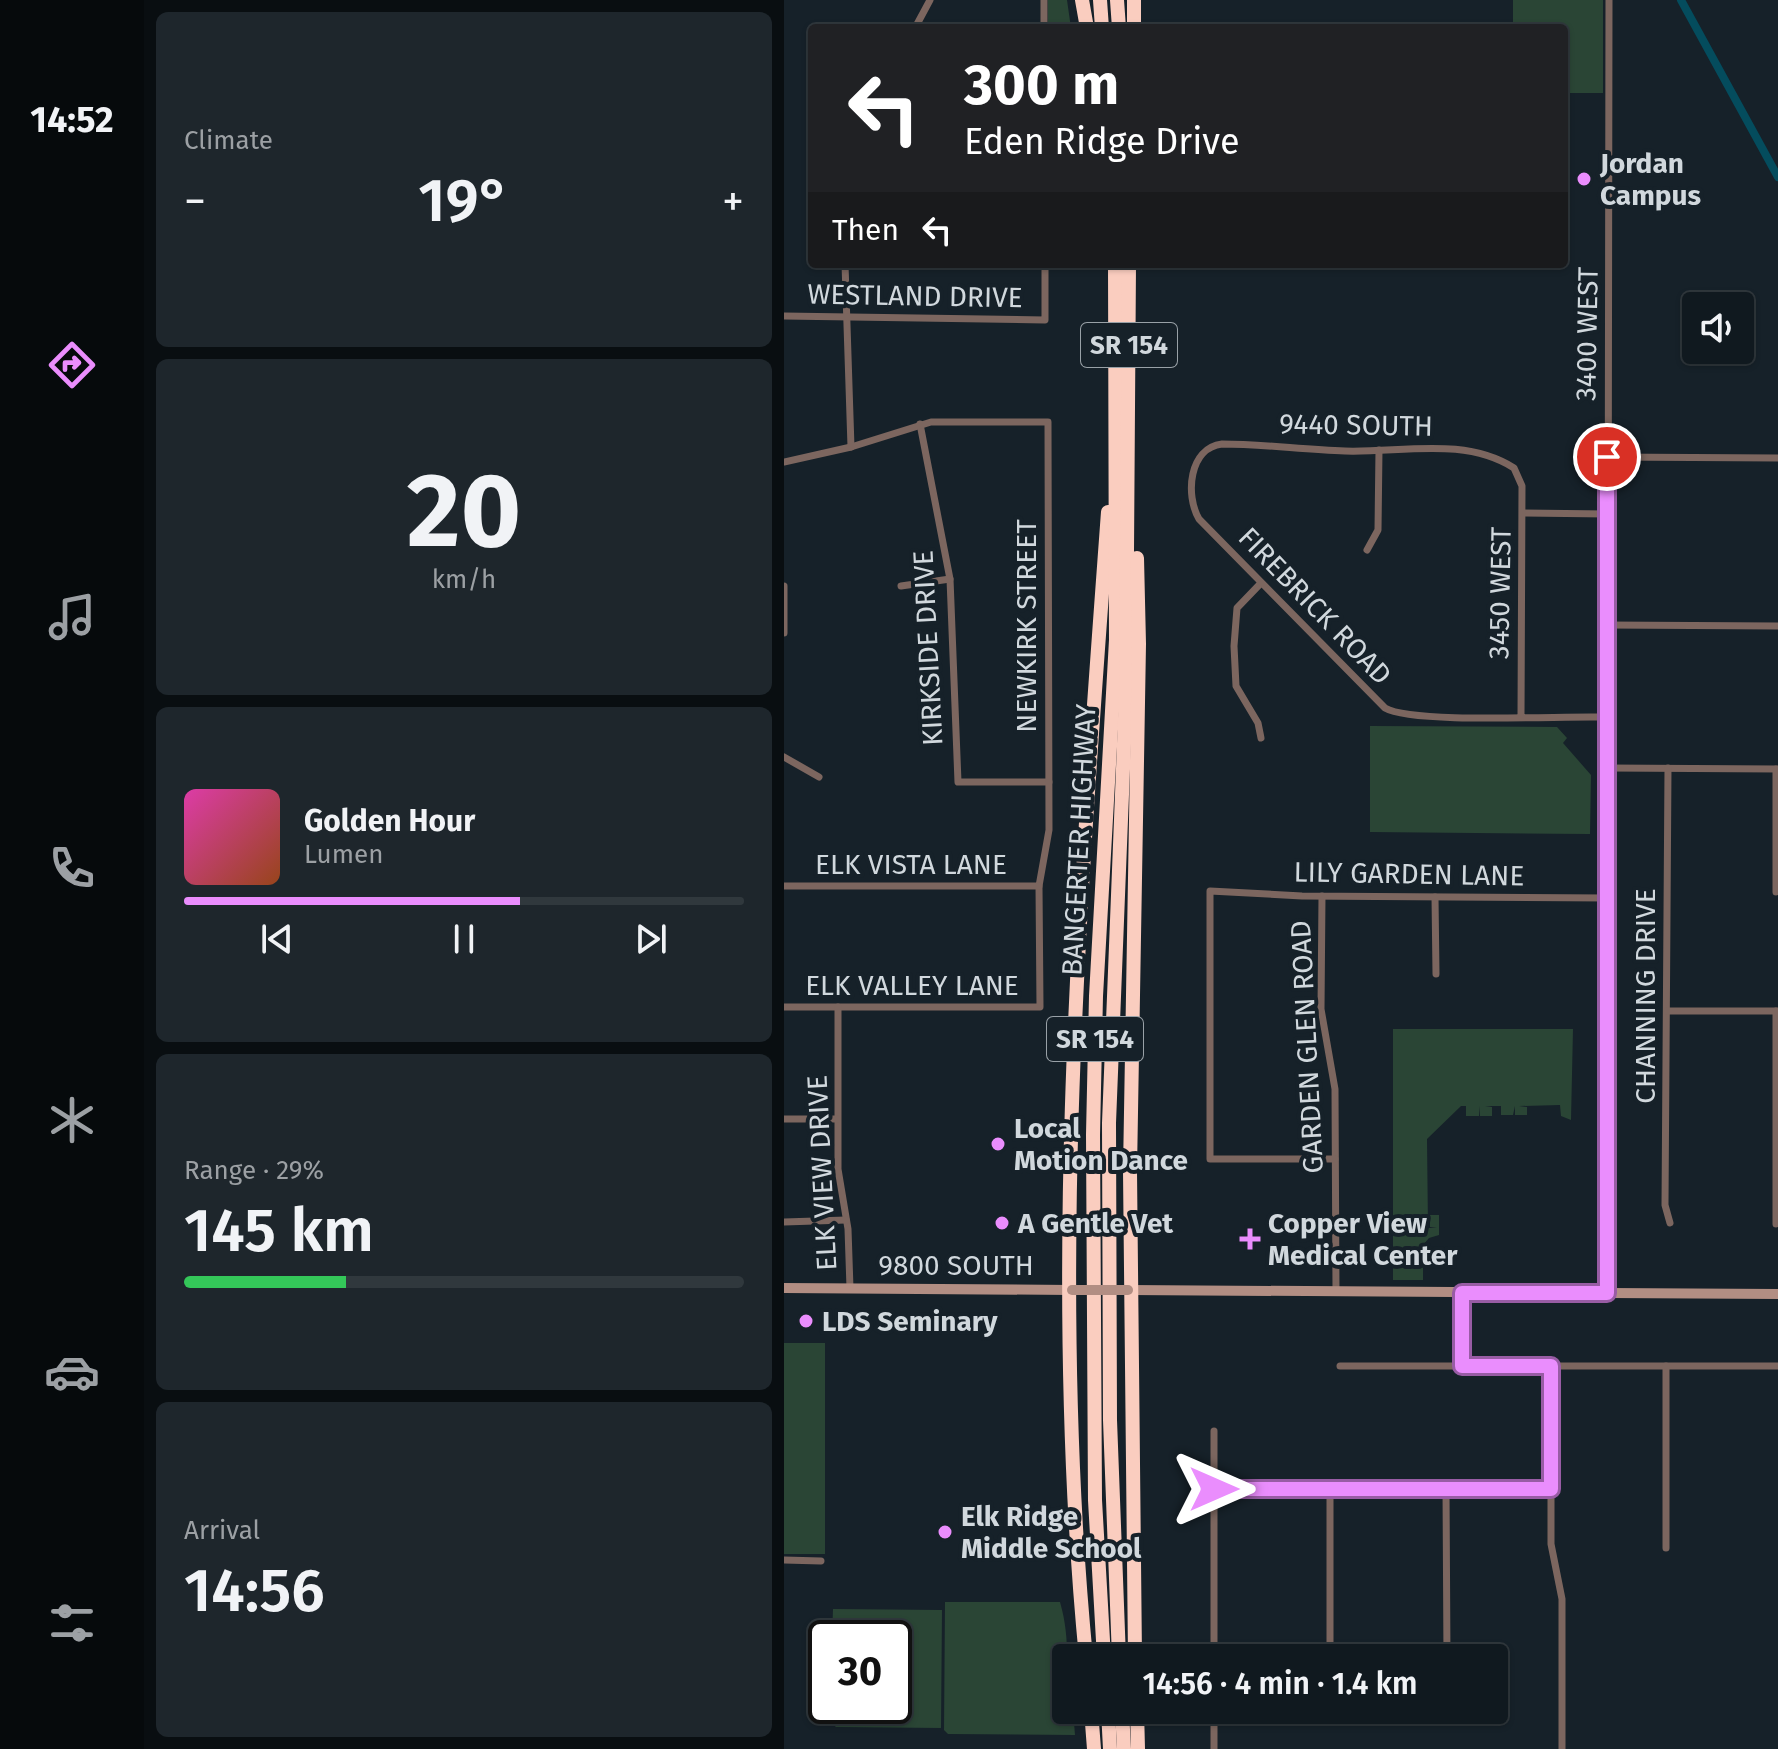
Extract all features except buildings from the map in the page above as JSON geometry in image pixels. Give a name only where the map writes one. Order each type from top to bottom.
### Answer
[{"type":"highway","points":[[1082,0],[1086,24]]},
{"type":"highway","points":[[1100,0],[1102,24]]},
{"type":"highway","points":[[1117,0],[1119,24]]},
{"type":"highway","points":[[1134,0],[1134,24]]},
{"type":"highway","name":"BANGERTER HIGHWAY","points":[[1115,268],[1123,423],[1126,693],[1109,1082],[1110,1420],[1118,1644]]},
{"type":"highway","name":"BANGERTER HIGHWAY","points":[[1103,1644],[1095,1500],[1093,1135],[1096,996],[1116,655],[1129,268]]},
{"type":"highway","points":[[1085,1644],[1072,1512],[1074,997],[1123,423]]},
{"type":"highway","points":[[1123,423],[1139,644],[1132,884],[1130,1290],[1135,1644]]},
{"type":"highway","points":[[1092,1724],[1094,1749]]},
{"type":"highway","points":[[1109,1724],[1110,1749]]},
{"type":"highway","points":[[1123,1724],[1124,1749]]},
{"type":"highway","points":[[1137,1724],[1138,1749]]},
{"type":"main road","name":"9800 SOUTH","points":[[784,1288],[1778,1294]]},
{"type":"street","points":[[917,24],[930,0]]},
{"type":"street","points":[[1044,0],[1044,24]]},
{"type":"street","name":"3400 WEST","points":[[1607,1293],[1609,0]]},
{"type":"street","points":[[845,268],[851,447]]},
{"type":"street","name":"WESTLAND DRIVE","points":[[784,316],[1045,320],[1045,268]]},
{"type":"street","name":"NEWKIRK STREET","points":[[920,424],[1048,422],[1049,830],[1039,886],[1040,1007]]},
{"type":"street","points":[[784,462],[851,447],[920,424]]},
{"type":"street","name":"KIRKSIDE DRIVE","points":[[920,424],[950,579],[958,782],[1049,782]]},
{"type":"street","name":"9440 SOUTH","points":[[1197,460],[1207,449],[1222,444],[1341,451],[1418,447],[1459,451],[1506,463],[1517,471]]},
{"type":"street","points":[[1367,550],[1378,530],[1379,450]]},
{"type":"street","points":[[1607,457],[1778,458]]},
{"type":"street","name":"FIREBRICK ROAD","points":[[1197,460],[1194,504],[1197,516],[1390,711],[1411,716],[1608,717]]},
{"type":"street","name":"3450 WEST","points":[[1517,471],[1522,486],[1523,513],[1521,716]]},
{"type":"street","points":[[1523,513],[1607,514]]},
{"type":"street","points":[[901,586],[950,579]]},
{"type":"street","points":[[1261,583],[1236,612],[1234,665],[1239,693],[1258,723],[1261,738]]},
{"type":"street","points":[[784,586],[784,633]]},
{"type":"street","points":[[1607,625],[1778,626]]},
{"type":"street","points":[[784,757],[819,777]]},
{"type":"street","points":[[1608,768],[1777,769],[1776,892]]},
{"type":"street","name":"CHANNING DRIVE","points":[[1668,768],[1665,1205],[1670,1223]]},
{"type":"street","name":"ELK VISTA LANE","points":[[784,886],[1039,886]]},
{"type":"street","name":"LILY GARDEN LANE","points":[[1335,1159],[1210,1159],[1210,891],[1322,896],[1607,898]]},
{"type":"street","name":"GARDEN GLEN ROAD","points":[[1322,896],[1321,1009],[1334,1078],[1336,1292]]},
{"type":"street","points":[[1435,897],[1436,974]]},
{"type":"street","name":"ELK VALLEY LANE","points":[[784,1007],[1040,1007]]},
{"type":"street","name":"ELK VIEW DRIVE","points":[[838,1007],[839,1182],[846,1220],[850,1288]]},
{"type":"street","points":[[1667,1011],[1777,1011],[1776,1224]]},
{"type":"street","points":[[784,1119],[837,1119]]},
{"type":"street","points":[[784,1222],[846,1220]]},
{"type":"street","points":[[1462,1293],[1462,1366]]},
{"type":"street","points":[[1340,1366],[1778,1366]]},
{"type":"street","points":[[1551,1366],[1552,1554],[1562,1599],[1562,1749]]},
{"type":"street","points":[[1666,1366],[1666,1548]]},
{"type":"street","points":[[1214,1431],[1214,1644]]},
{"type":"street","points":[[1214,1489],[1551,1489]]},
{"type":"street","points":[[1330,1489],[1330,1644]]},
{"type":"street","points":[[1446,1489],[1447,1644]]},
{"type":"street","points":[[784,1560],[821,1561]]},
{"type":"street","points":[[1214,1724],[1214,1749]]},
{"type":"green space","points":[[1048,0],[1067,0],[1070,24],[1048,24]]},
{"type":"green space","points":[[1513,0],[1603,0],[1603,93],[1568,93],[1568,24],[1513,22]]},
{"type":"green space","points":[[1370,726],[1557,727],[1567,738],[1563,743],[1591,775],[1590,834],[1370,832]]},
{"type":"green space","points":[[1393,1029],[1573,1029],[1571,1120],[1561,1116],[1560,1105],[1519,1106],[1527,1107],[1527,1115],[1515,1115],[1515,1106],[1513,1115],[1501,1115],[1501,1106],[1485,1106],[1492,1107],[1492,1116],[1480,1116],[1480,1106],[1479,1116],[1466,1116],[1466,1106],[1461,1106],[1427,1139],[1428,1228],[1437,1228],[1430,1227],[1430,1215],[1439,1215],[1439,1235],[1429,1238],[1423,1245],[1423,1280],[1393,1280]]},
{"type":"green space","points":[[784,1343],[825,1343],[825,1554],[784,1554]]},
{"type":"green space","points":[[945,1602],[1060,1602],[1067,1644],[1052,1644],[1052,1724],[1074,1724],[1075,1735],[948,1734],[944,1730]]},
{"type":"green space","points":[[833,1609],[942,1610],[941,1728],[836,1727],[832,1724],[912,1724],[912,1620],[833,1620]]},
{"type":"waterway","points":[[1681,0],[1778,177]]},
{"type":"place","name":"Jordan Campus","points":[[1584,179]]},
{"type":"place","name":"Local Motion Dance","points":[[998,1144]]},
{"type":"place","name":"A Gentle Vet","points":[[1002,1223]]},
{"type":"place","name":"Copper View Medical Center","points":[[1250,1239]]},
{"type":"place","name":"LDS Seminary","points":[[806,1321]]},
{"type":"place","name":"Elk Ridge Middle School","points":[[945,1532]]},
{"type":"route","points":[[1214,1489],[1551,1489],[1551,1366],[1462,1366],[1462,1293],[1607,1293],[1607,457]]}]
